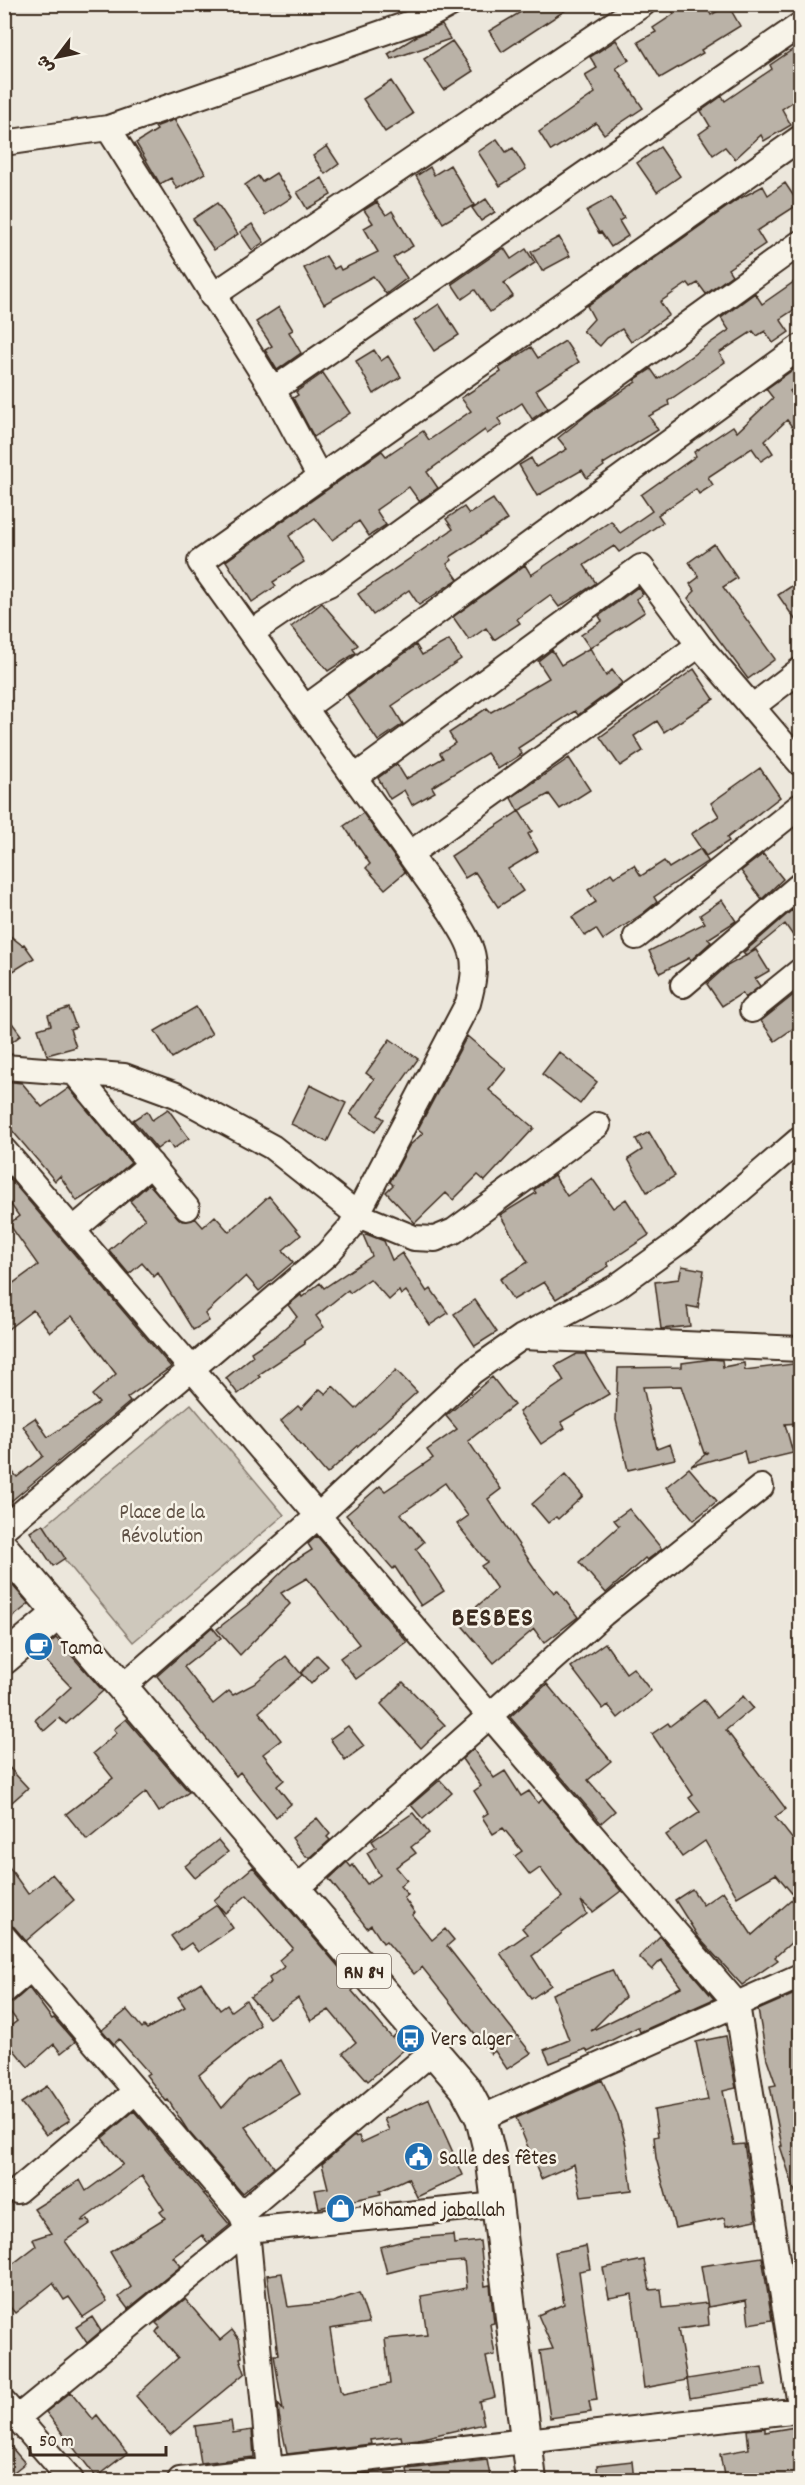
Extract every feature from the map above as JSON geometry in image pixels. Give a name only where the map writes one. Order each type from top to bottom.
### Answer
[{"type":"main road","name":"RN 84","points":[[4,1549],[294,1891],[465,2088],[481,2118],[492,2163],[531,2481]]},
{"type":"main road","points":[[4,1659],[58,1614]]},
{"type":"street","points":[[4,143],[108,128],[403,26],[451,4]]},
{"type":"street","points":[[212,296],[643,4]]},
{"type":"street","points":[[273,390],[801,25]]},
{"type":"street","points":[[108,128],[273,390],[320,478]]},
{"type":"street","points":[[4,1528],[327,1254],[358,1215],[468,1003],[477,973],[468,940],[411,853],[200,562],[801,138]]},
{"type":"street","points":[[251,633],[311,592],[329,584],[801,243]]},
{"type":"street","points":[[305,708],[801,347]]},
{"type":"street","points":[[356,777],[641,567],[699,645],[801,763]]},
{"type":"street","points":[[411,853],[699,645]]},
{"type":"street","points":[[752,707],[801,670]]},
{"type":"street","points":[[636,937],[801,806]]},
{"type":"street","points":[[683,985],[801,885]]},
{"type":"street","points":[[752,1010],[801,971]]},
{"type":"street","points":[[4,1067],[124,1076],[176,1095],[272,1147],[358,1215],[414,1238],[435,1239],[454,1231],[598,1125]]},
{"type":"street","points":[[74,1072],[187,1208]]},
{"type":"street","points":[[121,1688],[317,1516],[472,1372],[522,1337],[616,1287],[688,1235],[797,1148]]},
{"type":"street","points":[[4,1150],[737,2004],[801,2405]]},
{"type":"street","points":[[73,1230],[151,1164]]},
{"type":"street","points":[[522,1337],[801,1349]]},
{"type":"street","points":[[294,1891],[603,1614],[761,1487]]},
{"type":"street","points":[[4,1937],[244,2222],[270,2470]]},
{"type":"street","points":[[4,1990],[31,1968]]},
{"type":"street","points":[[481,2118],[801,1976]]},
{"type":"street","points":[[71,2481],[11,2410],[244,2222],[433,2051]]},
{"type":"street","points":[[17,2192],[136,2091]]},
{"type":"street","points":[[244,2222],[497,2205]]},
{"type":"street","points":[[194,2480],[801,2410]]},
{"type":"green space","name":"Place de la Révolution","points":[[191,1404],[284,1515],[133,1642],[40,1530]]},
{"type":"building","points":[[534,4],[575,4],[502,52],[489,31]]},
{"type":"building","points":[[668,4],[705,4],[711,15],[728,5],[740,26],[701,50],[703,53],[660,78],[638,42],[656,32],[653,28],[674,14]]},
{"type":"building","points":[[442,25],[450,39],[391,59],[388,54],[417,36]]},
{"type":"building","points":[[616,40],[629,60],[616,68],[643,108],[604,134],[596,123],[551,151],[539,132],[595,93],[585,75],[597,68],[590,57]]},
{"type":"building","points":[[452,41],[473,71],[444,90],[424,59]]},
{"type":"building","points":[[792,50],[801,62],[801,96],[782,109],[791,125],[764,141],[761,135],[735,159],[725,147],[713,155],[699,134],[710,126],[701,111],[722,96],[725,101],[772,69],[770,65]]},
{"type":"building","points":[[391,81],[413,114],[385,132],[363,99]]},
{"type":"building","points":[[176,119],[175,121],[205,173],[177,189],[171,178],[160,184],[136,143],[157,130],[155,127]]},
{"type":"building","points":[[497,139],[506,152],[513,148],[526,169],[500,186],[478,152]]},
{"type":"building","points":[[327,146],[339,164],[325,174],[313,156]]},
{"type":"building","points":[[660,147],[680,176],[657,192],[637,163]]},
{"type":"building","points":[[450,165],[474,205],[443,223],[416,176],[430,167],[434,175]]},
{"type":"building","points":[[276,173],[292,197],[265,215],[245,185],[258,176],[262,182]]},
{"type":"building","points":[[322,178],[331,195],[307,209],[297,192]]},
{"type":"building","points":[[785,183],[799,204],[757,231],[765,244],[728,269],[732,275],[706,294],[698,283],[691,287],[688,283],[660,302],[669,315],[631,342],[622,329],[607,338],[600,346],[583,331],[594,319],[587,306],[737,200],[763,186],[768,195]]},
{"type":"building","points":[[611,197],[624,218],[619,221],[628,236],[611,247],[601,232],[599,233],[586,211]]},
{"type":"building","points":[[486,199],[495,212],[481,221],[472,208]]},
{"type":"building","points":[[377,202],[386,215],[392,211],[413,246],[393,258],[407,278],[386,294],[373,276],[324,304],[304,268],[326,256],[334,269],[339,266],[341,270],[378,252],[364,228],[373,223],[364,210]]},
{"type":"building","points":[[217,203],[238,234],[214,250],[193,219]]},
{"type":"building","points":[[252,224],[264,242],[252,250],[240,232]]},
{"type":"building","points":[[559,237],[570,256],[542,271],[531,252]]},
{"type":"building","points":[[504,248],[511,259],[526,249],[535,263],[504,283],[513,296],[490,312],[475,290],[462,299],[452,284]]},
{"type":"building","points":[[801,277],[801,305],[780,319],[789,332],[773,343],[765,331],[757,336],[753,331],[719,353],[725,362],[668,401],[669,405],[649,416],[658,430],[603,464],[604,466],[587,478],[582,470],[537,496],[519,465],[531,458],[536,467],[567,449],[558,438],[593,410],[636,382],[634,380],[651,369],[658,379],[729,330],[721,318],[755,293],[762,304]]},
{"type":"building","points":[[439,304],[459,335],[434,351],[414,321]]},
{"type":"building","points":[[279,307],[293,330],[289,332],[301,353],[277,370],[265,350],[272,346],[256,322]]},
{"type":"building","points":[[565,341],[579,362],[536,390],[548,408],[532,419],[522,403],[498,419],[502,424],[487,434],[485,430],[427,472],[438,488],[419,501],[409,487],[376,510],[386,525],[369,536],[359,521],[332,540],[315,518],[289,536],[304,562],[273,582],[276,586],[252,602],[226,561],[382,451],[386,456],[423,431],[429,440],[471,411],[461,398],[501,372],[499,368],[531,347],[538,358]]},
{"type":"building","points":[[374,350],[381,361],[388,356],[401,377],[374,394],[356,361]]},
{"type":"building","points":[[801,364],[801,384],[790,391],[801,407],[801,439],[787,420],[765,441],[773,453],[761,461],[752,448],[708,477],[713,485],[699,494],[696,489],[658,515],[663,522],[619,552],[614,546],[584,565],[596,583],[559,607],[550,595],[517,619],[520,623],[494,640],[486,628],[469,640],[453,617],[525,565],[531,575],[611,521],[620,533],[652,511],[641,495],[696,456],[694,452],[733,426],[737,432],[773,398],[766,389]]},
{"type":"building","points":[[323,373],[350,413],[314,437],[293,398],[298,395],[296,392]]},
{"type":"building","points":[[493,499],[507,520],[450,557],[452,560],[447,564],[458,579],[419,605],[409,590],[373,615],[358,594],[453,529],[446,519],[464,507],[469,514]]},
{"type":"building","points":[[714,544],[737,578],[723,587],[775,659],[748,679],[688,598],[695,591],[690,584],[699,577],[689,562]]},
{"type":"building","points":[[801,580],[801,628],[778,595]]},
{"type":"building","points":[[638,587],[643,594],[636,599],[645,612],[590,648],[581,635],[602,621],[599,616]]},
{"type":"building","points":[[322,603],[358,645],[353,649],[356,653],[328,671],[291,627]]},
{"type":"building","points":[[449,640],[461,659],[392,706],[403,724],[378,741],[347,695],[416,645],[422,655]]},
{"type":"building","points":[[590,648],[606,676],[612,670],[622,683],[578,715],[575,711],[518,748],[522,754],[498,769],[487,753],[432,787],[435,792],[412,805],[404,790],[390,799],[378,778],[397,764],[406,779],[443,758],[440,753],[455,743],[449,733],[487,708],[491,712],[549,678],[538,661],[552,650],[561,665]]},
{"type":"building","points":[[694,669],[714,699],[664,732],[657,721],[634,736],[643,751],[620,766],[600,737]]},
{"type":"building","points":[[569,758],[590,790],[560,809],[549,794],[518,811],[511,798]]},
{"type":"building","points":[[760,768],[780,797],[727,838],[729,841],[706,856],[691,834],[719,816],[711,803]]},
{"type":"building","points":[[519,811],[532,831],[528,834],[538,851],[508,869],[523,891],[498,907],[475,872],[465,878],[451,856]]},
{"type":"building","points":[[363,813],[405,872],[385,889],[366,868],[370,864],[344,826]]},
{"type":"building","points":[[700,849],[708,861],[654,897],[657,902],[603,940],[596,929],[585,936],[572,917],[596,902],[588,890],[611,873],[614,877],[634,865],[641,876],[664,861],[669,868]]},
{"type":"building","points":[[763,854],[783,879],[762,899],[741,871]]},
{"type":"building","points":[[722,900],[736,921],[708,939],[711,942],[691,960],[689,958],[660,973],[649,951],[705,923],[700,915]]},
{"type":"building","points":[[792,910],[795,914],[801,910],[801,947],[785,924],[746,956],[743,953]]},
{"type":"building","points":[[4,931],[22,945],[24,944],[34,958],[4,977]]},
{"type":"building","points":[[756,950],[769,971],[755,979],[760,986],[745,998],[742,993],[722,1006],[707,984],[727,966]]},
{"type":"building","points":[[801,989],[801,1023],[775,1041],[761,1021]]},
{"type":"building","points":[[196,1007],[212,1034],[172,1058],[155,1031]]},
{"type":"building","points":[[69,1008],[76,1027],[70,1029],[76,1047],[47,1055],[38,1029],[51,1025],[48,1015]]},
{"type":"building","points":[[4,1012],[21,1035],[4,1048]]},
{"type":"building","points":[[467,1036],[506,1069],[489,1090],[534,1128],[485,1181],[478,1175],[453,1200],[446,1193],[415,1223],[386,1192],[393,1185],[390,1182],[409,1146],[423,1133],[418,1129]]},
{"type":"building","points":[[390,1039],[418,1059],[378,1115],[384,1119],[375,1132],[350,1114],[374,1079],[366,1073]]},
{"type":"building","points":[[559,1052],[597,1082],[580,1104],[542,1074]]},
{"type":"building","points":[[4,1081],[22,1083],[42,1107],[69,1088],[131,1163],[108,1182],[77,1201],[60,1176],[55,1181],[4,1121]]},
{"type":"building","points":[[310,1085],[346,1103],[327,1142],[291,1124]]},
{"type":"building","points":[[168,1109],[189,1138],[173,1149],[168,1141],[157,1149],[133,1120],[147,1111],[152,1120]]},
{"type":"building","points":[[649,1132],[675,1176],[647,1192],[628,1159],[642,1150],[636,1139]]},
{"type":"building","points":[[4,1172],[171,1367],[127,1398],[130,1402],[4,1507],[4,1462],[17,1477],[43,1456],[23,1426],[35,1418],[48,1437],[99,1403],[92,1395],[116,1374],[72,1316],[50,1332],[33,1310],[4,1332],[4,1290],[38,1265],[9,1224],[19,1216],[4,1195]]},
{"type":"building","points":[[554,1175],[567,1196],[592,1178],[613,1208],[626,1199],[649,1235],[607,1263],[609,1266],[556,1299],[544,1282],[513,1300],[500,1279],[528,1262],[500,1215],[536,1193],[534,1190]]},
{"type":"building","points":[[149,1184],[182,1221],[196,1219],[203,1227],[215,1216],[229,1232],[269,1196],[301,1235],[283,1250],[293,1262],[259,1291],[246,1276],[205,1314],[209,1321],[193,1330],[158,1273],[154,1277],[142,1263],[129,1274],[109,1250],[145,1219],[130,1201]]},
{"type":"building","points":[[363,1235],[384,1241],[392,1260],[402,1253],[427,1292],[431,1289],[448,1313],[430,1325],[406,1291],[401,1295],[399,1291],[389,1300],[370,1279],[350,1293],[348,1290],[316,1316],[324,1327],[304,1341],[305,1344],[258,1375],[260,1377],[238,1394],[226,1378],[253,1356],[251,1352],[277,1335],[297,1317],[288,1305],[320,1283],[324,1288],[372,1256]]},
{"type":"building","points":[[682,1266],[704,1270],[698,1308],[687,1306],[690,1326],[661,1329],[655,1282],[679,1279]]},
{"type":"building","points":[[475,1300],[497,1332],[475,1346],[454,1314]]},
{"type":"building","points":[[577,1354],[585,1354],[609,1394],[561,1422],[565,1428],[541,1444],[519,1412],[564,1381],[555,1366]]},
{"type":"building","points":[[722,1360],[723,1367],[744,1363],[745,1370],[801,1363],[801,1385],[798,1385],[799,1423],[785,1424],[793,1453],[747,1464],[744,1451],[691,1466],[708,1452],[704,1453],[681,1386],[643,1387],[657,1449],[670,1444],[675,1459],[628,1470],[616,1420],[618,1368],[682,1367],[682,1363]]},
{"type":"building","points":[[396,1370],[417,1392],[327,1474],[281,1421],[298,1406],[301,1409],[320,1389],[326,1394],[333,1386],[356,1409]]},
{"type":"building","points":[[492,1377],[514,1405],[468,1441],[501,1489],[488,1499],[537,1572],[554,1593],[557,1590],[578,1617],[544,1643],[534,1629],[494,1663],[459,1622],[497,1589],[481,1566],[487,1562],[457,1524],[468,1516],[445,1483],[401,1514],[424,1542],[416,1549],[444,1591],[421,1606],[395,1567],[393,1569],[346,1515],[380,1486],[385,1491],[433,1458],[427,1450],[457,1429],[446,1416]]},
{"type":"building","points":[[689,1468],[717,1501],[694,1520],[666,1487]]},
{"type":"building","points":[[565,1475],[583,1496],[558,1519],[556,1517],[548,1523],[532,1504]]},
{"type":"building","points":[[629,1509],[662,1549],[647,1560],[645,1558],[606,1593],[579,1562],[619,1526],[614,1520]]},
{"type":"building","points":[[43,1524],[65,1558],[53,1566],[30,1532]]},
{"type":"building","points":[[317,1536],[407,1642],[356,1679],[340,1658],[359,1644],[307,1578],[281,1593],[290,1604],[240,1655],[217,1629],[249,1604],[291,1563],[312,1550],[308,1544]]},
{"type":"building","points":[[4,1576],[29,1604],[4,1624]]},
{"type":"building","points":[[212,1627],[221,1638],[184,1667],[213,1704],[229,1691],[233,1695],[254,1684],[286,1656],[302,1675],[259,1712],[281,1740],[263,1754],[284,1780],[277,1786],[291,1804],[276,1817],[240,1772],[236,1776],[157,1676]]},
{"type":"building","points":[[56,1638],[103,1691],[66,1724],[59,1718],[44,1731],[35,1720],[71,1687],[38,1653]]},
{"type":"building","points":[[605,1643],[626,1673],[633,1668],[651,1691],[618,1718],[608,1705],[603,1709],[571,1667]]},
{"type":"building","points":[[317,1655],[328,1666],[311,1684],[301,1673]]},
{"type":"building","points":[[403,1682],[445,1725],[421,1748],[381,1704]]},
{"type":"building","points":[[547,1684],[611,1761],[588,1780],[615,1811],[601,1823],[510,1717]]},
{"type":"building","points":[[743,1696],[753,1708],[726,1730],[786,1809],[775,1817],[801,1850],[801,1934],[775,1957],[778,1960],[742,1985],[699,1938],[675,1900],[692,1889],[703,1905],[723,1891],[752,1935],[795,1897],[776,1874],[737,1897],[705,1841],[682,1857],[666,1835],[700,1812],[689,1798],[693,1795],[652,1734],[668,1723],[670,1726],[704,1700],[717,1717]]},
{"type":"building","points":[[126,1719],[189,1792],[159,1812],[146,1792],[87,1840],[66,1814],[113,1778],[93,1753],[117,1733],[114,1729]]},
{"type":"building","points":[[348,1726],[364,1746],[345,1760],[330,1739]]},
{"type":"building","points":[[473,1749],[494,1778],[505,1771],[521,1796],[529,1791],[538,1803],[543,1799],[621,1891],[593,1912],[581,1901],[587,1914],[532,1956],[551,1985],[531,1999],[500,1953],[527,1934],[522,1928],[562,1897],[540,1868],[530,1875],[515,1856],[522,1851],[503,1828],[493,1834],[482,1817],[488,1813],[474,1791],[481,1786],[462,1759]]},
{"type":"building","points":[[4,1762],[28,1788],[4,1809]]},
{"type":"building","points":[[440,1780],[452,1793],[423,1819],[411,1805]]},
{"type":"building","points":[[413,1813],[429,1833],[411,1847],[416,1853],[396,1867],[407,1880],[400,1886],[408,1895],[404,1898],[415,1913],[412,1915],[432,1940],[445,1929],[454,1940],[447,1946],[531,2053],[507,2069],[495,2051],[491,2054],[422,1967],[414,1974],[386,1941],[383,1943],[371,1925],[367,1928],[329,1879],[347,1862],[351,1867],[353,1865],[367,1884],[380,1875],[367,1853],[376,1847],[372,1841]]},
{"type":"building","points":[[317,1818],[330,1834],[327,1837],[330,1840],[311,1857],[306,1857],[292,1838]]},
{"type":"building","points":[[218,1840],[228,1852],[195,1878],[185,1866]]},
{"type":"building","points":[[4,1860],[28,1894],[52,1874],[74,1900],[26,1941],[14,1927],[4,1923]]},
{"type":"building","points":[[253,1867],[356,1987],[352,1991],[392,2038],[396,2034],[407,2047],[368,2081],[343,2053],[356,2042],[329,2010],[311,2021],[298,1998],[269,2018],[250,1997],[271,1982],[269,1978],[284,1967],[279,1960],[293,1948],[247,1895],[225,1913],[214,1900]]},
{"type":"building","points":[[217,1905],[233,1928],[198,1952],[191,1943],[181,1950],[171,1936]]},
{"type":"building","points":[[660,1936],[714,1999],[640,2032],[638,2027],[588,2052],[586,2049],[550,2063],[544,2050],[569,2040],[552,1994],[612,1970],[625,1997],[591,2031],[681,1987],[661,1960],[652,1970],[639,1957]]},
{"type":"building","points":[[201,1982],[220,2010],[227,2005],[231,2011],[246,2000],[260,2025],[199,2075],[222,2108],[248,2080],[281,2060],[300,2094],[245,2127],[274,2167],[242,2193],[188,2131],[168,2100],[166,2101],[146,2075],[149,2073],[119,2039],[114,2044],[102,2030],[127,2010],[142,2028],[144,2026],[147,2029],[185,2007],[178,1997]]},
{"type":"building","points":[[29,1988],[52,2019],[54,2018],[75,2042],[61,2053],[54,2044],[28,2067],[4,2038],[4,2031],[17,2021],[5,2005],[13,2002]]},
{"type":"building","points":[[797,1993],[801,2014],[801,2200],[798,2201],[780,2146],[782,2146],[770,2086],[776,2085],[767,2059],[758,2010]]},
{"type":"building","points":[[726,2036],[736,2088],[723,2091],[734,2145],[744,2144],[756,2220],[726,2226],[724,2218],[675,2228],[656,2158],[654,2137],[658,2136],[654,2110],[708,2100],[696,2042]]},
{"type":"building","points":[[602,2080],[618,2115],[626,2145],[632,2190],[581,2196],[574,2164],[541,2179],[516,2118]]},
{"type":"building","points":[[47,2086],[70,2120],[46,2135],[21,2103]]},
{"type":"building","points":[[429,2099],[463,2175],[417,2197],[408,2178],[380,2191],[381,2194],[319,2208],[315,2190],[328,2188],[322,2164],[353,2137],[359,2136],[361,2143],[389,2130],[384,2119]]},
{"type":"building","points":[[134,2111],[230,2225],[208,2243],[202,2235],[173,2257],[181,2266],[128,2309],[119,2297],[131,2287],[110,2252],[165,2218],[160,2212],[164,2209],[142,2176],[81,2221],[88,2220],[90,2224],[65,2241],[107,2301],[83,2317],[69,2297],[64,2300],[53,2283],[15,2313],[4,2300],[4,2252],[14,2263],[36,2246],[33,2239],[51,2233],[34,2209],[80,2180],[86,2191],[123,2164],[102,2138]]},
{"type":"building","points":[[453,2235],[454,2244],[480,2241],[485,2286],[490,2285],[494,2323],[490,2324],[495,2355],[486,2357],[495,2397],[479,2401],[484,2424],[418,2439],[402,2441],[401,2436],[370,2440],[371,2444],[287,2454],[279,2415],[278,2404],[283,2410],[274,2355],[278,2355],[267,2275],[282,2273],[288,2307],[333,2302],[359,2293],[369,2323],[330,2329],[340,2390],[343,2394],[390,2384],[385,2339],[427,2335],[421,2296],[467,2288],[464,2261],[419,2265],[387,2273],[380,2247],[415,2238]]},
{"type":"building","points":[[586,2246],[590,2269],[579,2271],[597,2400],[589,2401],[591,2412],[550,2418],[540,2351],[553,2349],[538,2315],[564,2304],[555,2252]]},
{"type":"building","points":[[762,2257],[772,2320],[749,2324],[746,2300],[708,2307],[701,2266]]},
{"type":"building","points":[[644,2260],[650,2290],[661,2289],[663,2308],[707,2303],[709,2325],[678,2329],[687,2380],[644,2388],[632,2294],[609,2298],[603,2268]]},
{"type":"building","points":[[185,2299],[220,2340],[232,2330],[239,2339],[242,2357],[240,2358],[245,2373],[170,2435],[136,2396],[178,2358],[156,2332],[160,2327],[156,2323]]},
{"type":"building","points":[[92,2317],[101,2331],[87,2343],[76,2327]]},
{"type":"building","points":[[762,2367],[765,2386],[690,2398],[687,2379]]},
{"type":"building","points":[[71,2392],[93,2419],[97,2415],[127,2453],[96,2477],[46,2412]]},
{"type":"building","points":[[231,2421],[233,2433],[252,2430],[254,2457],[201,2463],[195,2426]]},
{"type":"building","points":[[801,2426],[801,2477],[779,2481],[725,2481],[720,2454],[749,2449],[747,2430],[765,2428],[765,2432]]},
{"type":"building","points":[[4,2439],[25,2463],[4,2480]]},
{"type":"building","points":[[487,2460],[491,2481],[409,2481],[407,2469]]},
{"type":"building","points":[[632,2461],[634,2481],[598,2481],[597,2465]]},
{"type":"building","points":[[396,2470],[397,2478],[390,2481],[303,2481]]},
{"type":"place","name":"Tama","points":[[39,1647]]},
{"type":"place","name":"Vers alger","points":[[410,2038]]},
{"type":"place","name":"Salle des fêtes","points":[[418,2157]]},
{"type":"place","name":"Mohamed jaballah","points":[[341,2209]]},
{"type":"district","name":"BESBES","points":[[493,1616]]}]
